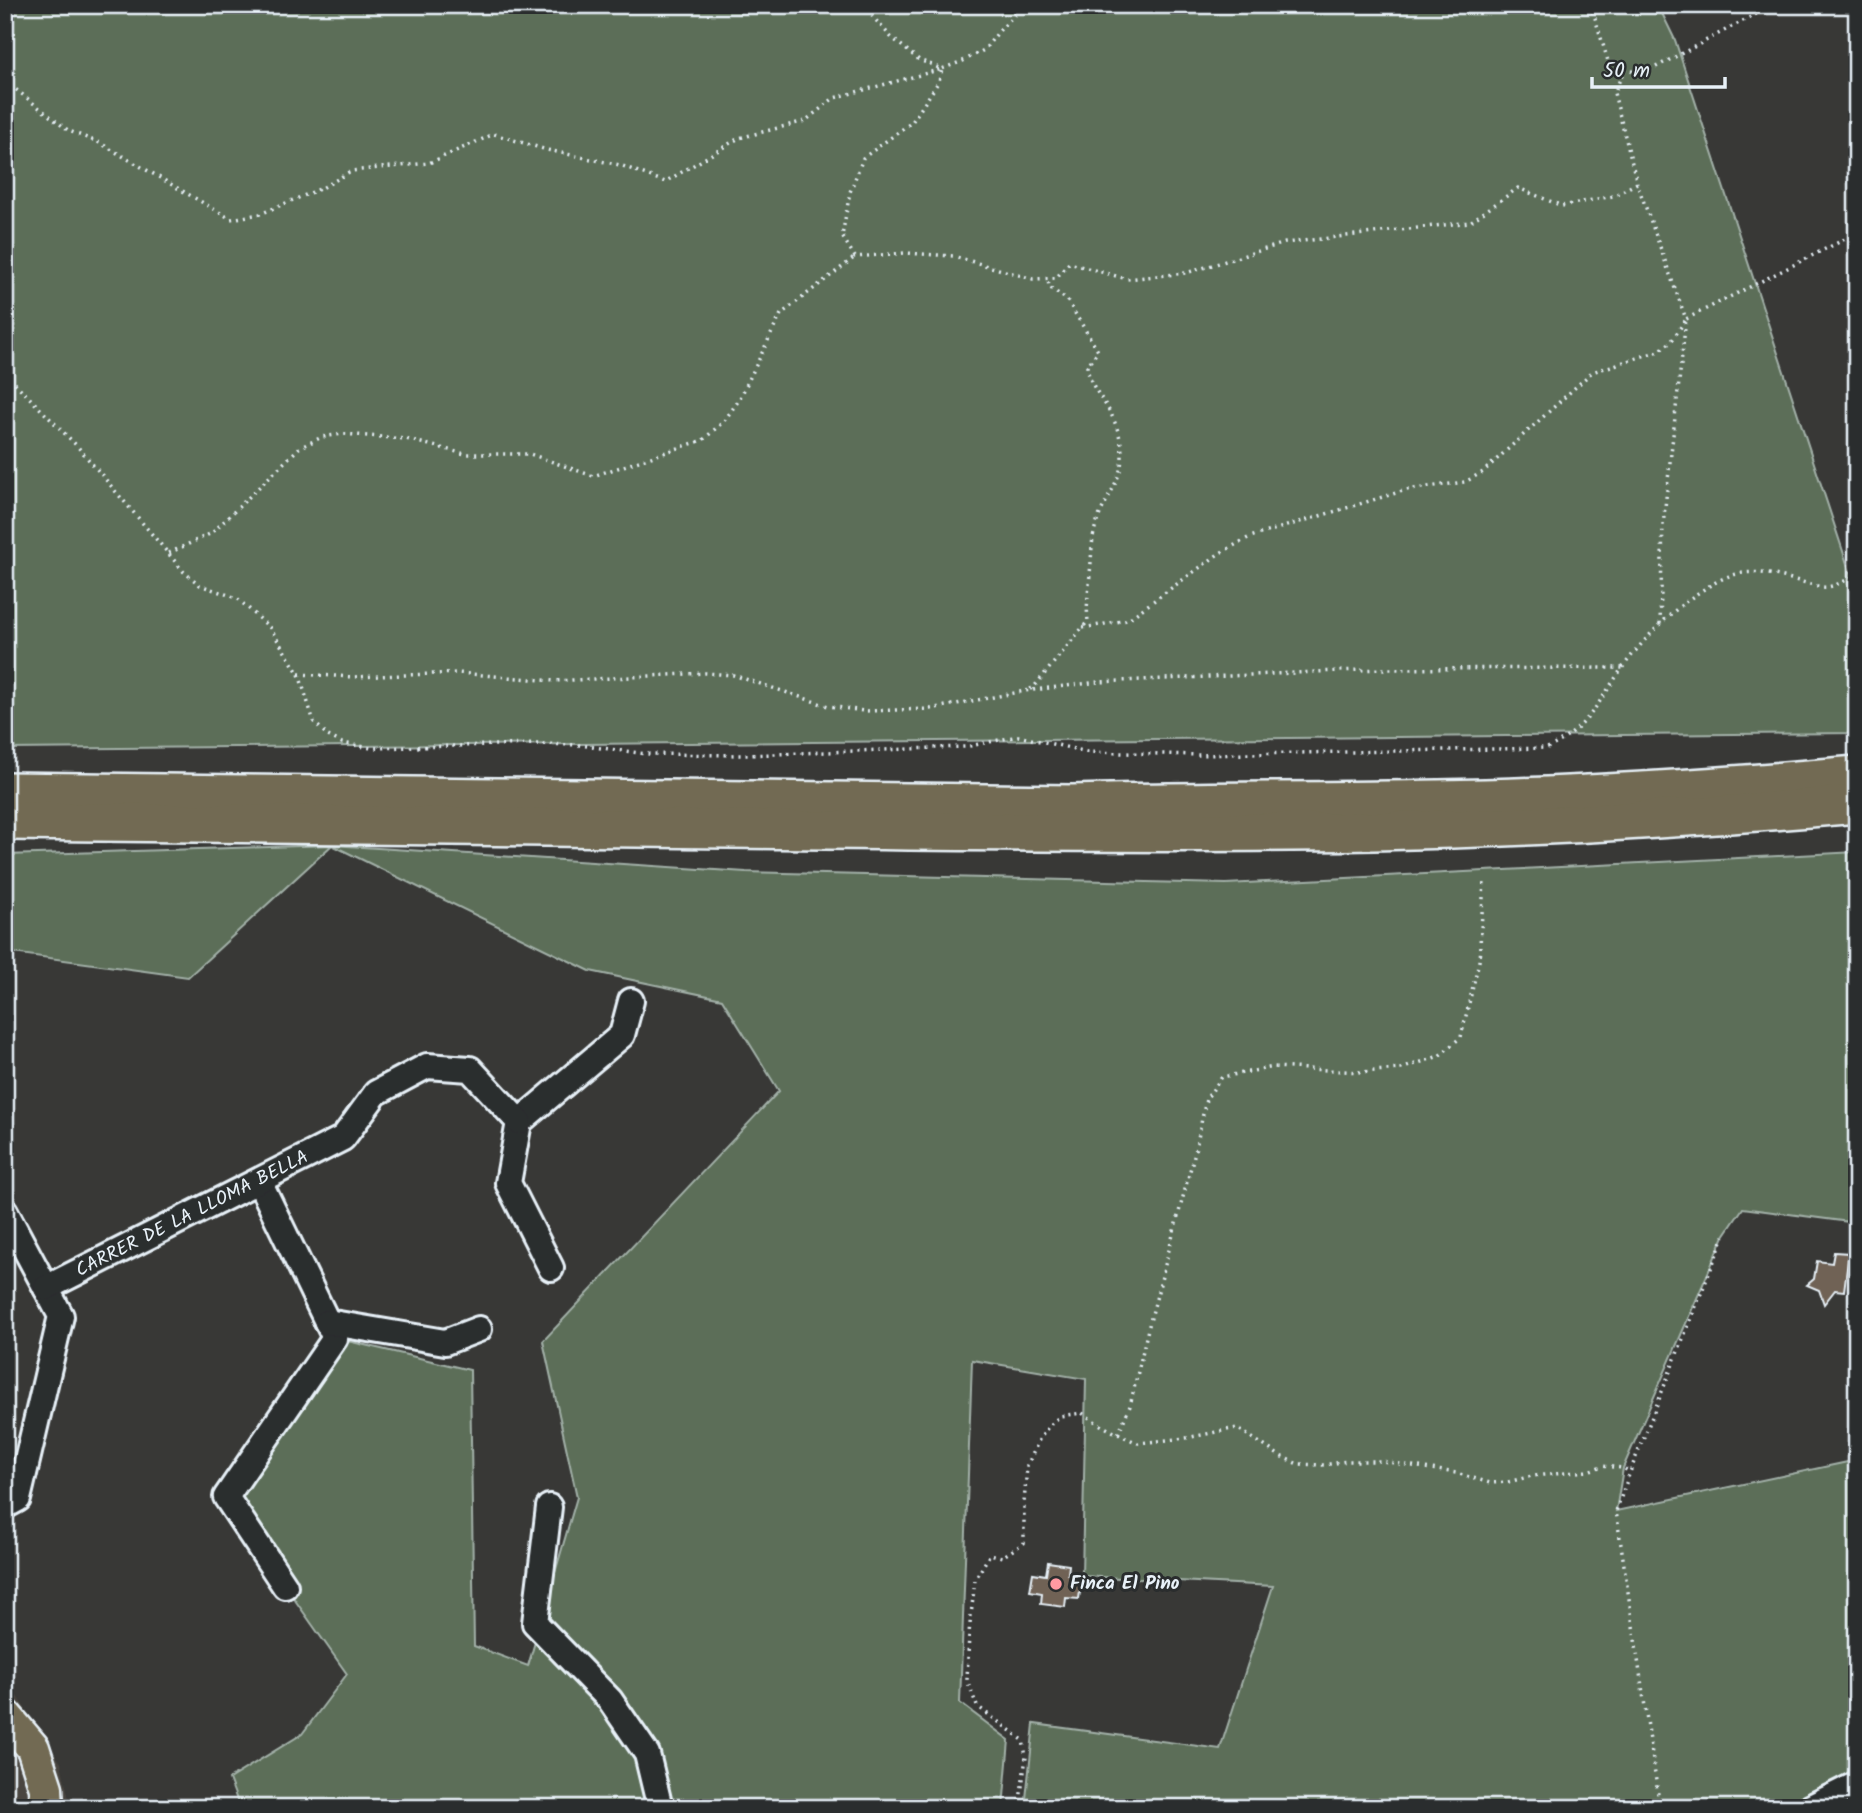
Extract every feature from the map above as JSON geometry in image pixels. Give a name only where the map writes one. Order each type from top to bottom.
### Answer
[{"type":"highway","points":[[5,791],[1073,804],[1534,796],[1857,775]]},
{"type":"highway","points":[[5,821],[668,830],[1376,831],[1586,823],[1857,804]]},
{"type":"main road","points":[[5,1715],[33,1748],[46,1788],[47,1808]]},
{"type":"street","points":[[551,1268],[508,1183],[519,1122],[622,1035],[631,1001]]},
{"type":"street","name":"CARRER DE LA LLOMA BELLA","points":[[46,1288],[343,1138],[376,1093],[427,1066],[470,1069],[519,1122]]},
{"type":"street","points":[[259,1181],[335,1338],[226,1497],[285,1586]]},
{"type":"street","points":[[5,1211],[61,1316],[18,1499],[5,1506]]},
{"type":"street","points":[[327,1322],[445,1342],[479,1329]]},
{"type":"street","points":[[549,1507],[535,1623],[610,1700],[647,1754],[660,1808]]},
{"type":"street","points":[[1809,1808],[1857,1784]]},
{"type":"path","points":[[862,5],[891,37],[919,60],[942,69]]},
{"type":"path","points":[[5,81],[69,131],[100,143],[231,219],[260,214],[322,188],[351,171],[429,163],[494,134],[547,150],[620,165],[665,182],[739,138],[805,121],[834,98],[963,61],[984,50],[1024,5]]},
{"type":"path","points":[[1589,5],[1608,61],[1642,75],[1773,5]]},
{"type":"path","points":[[1625,68],[1614,93],[1637,183],[1686,319],[1663,525],[1660,624]]},
{"type":"path","points":[[855,257],[842,236],[850,192],[863,158],[912,122],[939,80],[942,69]]},
{"type":"path","points":[[169,554],[212,533],[299,448],[322,437],[343,434],[406,439],[465,454],[530,454],[593,476],[703,440],[724,421],[740,400],[781,314],[855,257],[905,253],[953,256],[1033,279],[1056,278],[1069,263],[1127,279],[1186,273],[1285,243],[1471,222],[1518,188],[1562,206],[1613,196],[1637,183]]},
{"type":"path","points":[[1083,628],[1126,620],[1220,553],[1250,537],[1406,490],[1465,482],[1483,472],[1592,372],[1659,351],[1671,342],[1686,319],[1857,233]]},
{"type":"path","points":[[1004,695],[1033,688],[1088,621],[1091,547],[1096,524],[1116,484],[1122,457],[1119,435],[1111,415],[1088,379],[1087,366],[1098,351],[1067,300],[1049,287],[1048,278]]},
{"type":"path","points":[[5,373],[78,447],[184,572],[200,585],[237,598],[270,628],[299,674],[314,722],[328,736],[342,743],[371,748],[579,745],[647,754],[745,755],[965,747],[1018,736],[1087,752],[1198,755],[1547,748],[1564,741],[1582,726],[1632,655],[1660,624],[1684,603],[1719,580],[1738,573],[1762,572],[1826,587],[1857,575]]},
{"type":"path","points":[[299,674],[353,677],[458,673],[555,681],[705,673],[733,676],[828,705],[864,711],[930,709],[1098,682],[1369,670],[1623,668]]},
{"type":"path","points":[[1118,1434],[1130,1406],[1206,1099],[1222,1077],[1274,1067],[1374,1071],[1401,1069],[1439,1056],[1461,1037],[1479,961],[1484,882]]},
{"type":"path","points":[[1660,1808],[1616,1511],[1724,1236]]},
{"type":"path","points":[[1019,1808],[1026,1757],[1023,1740],[977,1706],[967,1680],[969,1633],[975,1580],[990,1554],[1002,1557],[1024,1543],[1027,1466],[1039,1440],[1060,1416],[1082,1413],[1138,1444],[1237,1428],[1280,1456],[1298,1464],[1382,1461],[1456,1473],[1490,1483],[1588,1471],[1602,1466],[1623,1468],[1630,1472]]},
{"type":"shaded area","points":[[10,1686],[61,1763],[71,1808],[5,1808],[5,1688]]},
{"type":"green space","points":[[5,5],[1658,5],[1675,40],[1857,594],[1857,733],[5,749]]},
{"type":"green space","points":[[332,845],[746,872],[1226,884],[1857,852],[1857,1223],[1743,1208],[1724,1236],[1623,1468],[1616,1511],[1857,1460],[1857,1808],[1025,1808],[1034,1724],[1220,1749],[1273,1586],[1082,1576],[1086,1379],[972,1360],[960,1703],[1009,1740],[1003,1808],[240,1808],[229,1779],[302,1734],[347,1674],[226,1497],[335,1338],[470,1370],[474,1646],[528,1666],[577,1497],[543,1341],[779,1091],[722,999],[590,971]]},
{"type":"green space","points":[[332,845],[188,977],[5,952],[5,855]]},
{"type":"building","points":[[1834,1252],[1849,1253],[1844,1291],[1835,1290],[1824,1304],[1819,1290],[1807,1285],[1814,1279],[1817,1261],[1832,1263]]},
{"type":"building","name":"Finca El Pino","points":[[1048,1562],[1069,1565],[1068,1574],[1082,1576],[1079,1599],[1066,1598],[1065,1607],[1041,1604],[1042,1593],[1030,1591],[1033,1573],[1046,1575]]},
{"type":"place","name":"Finca El Pino","points":[[1056,1584]]}]
